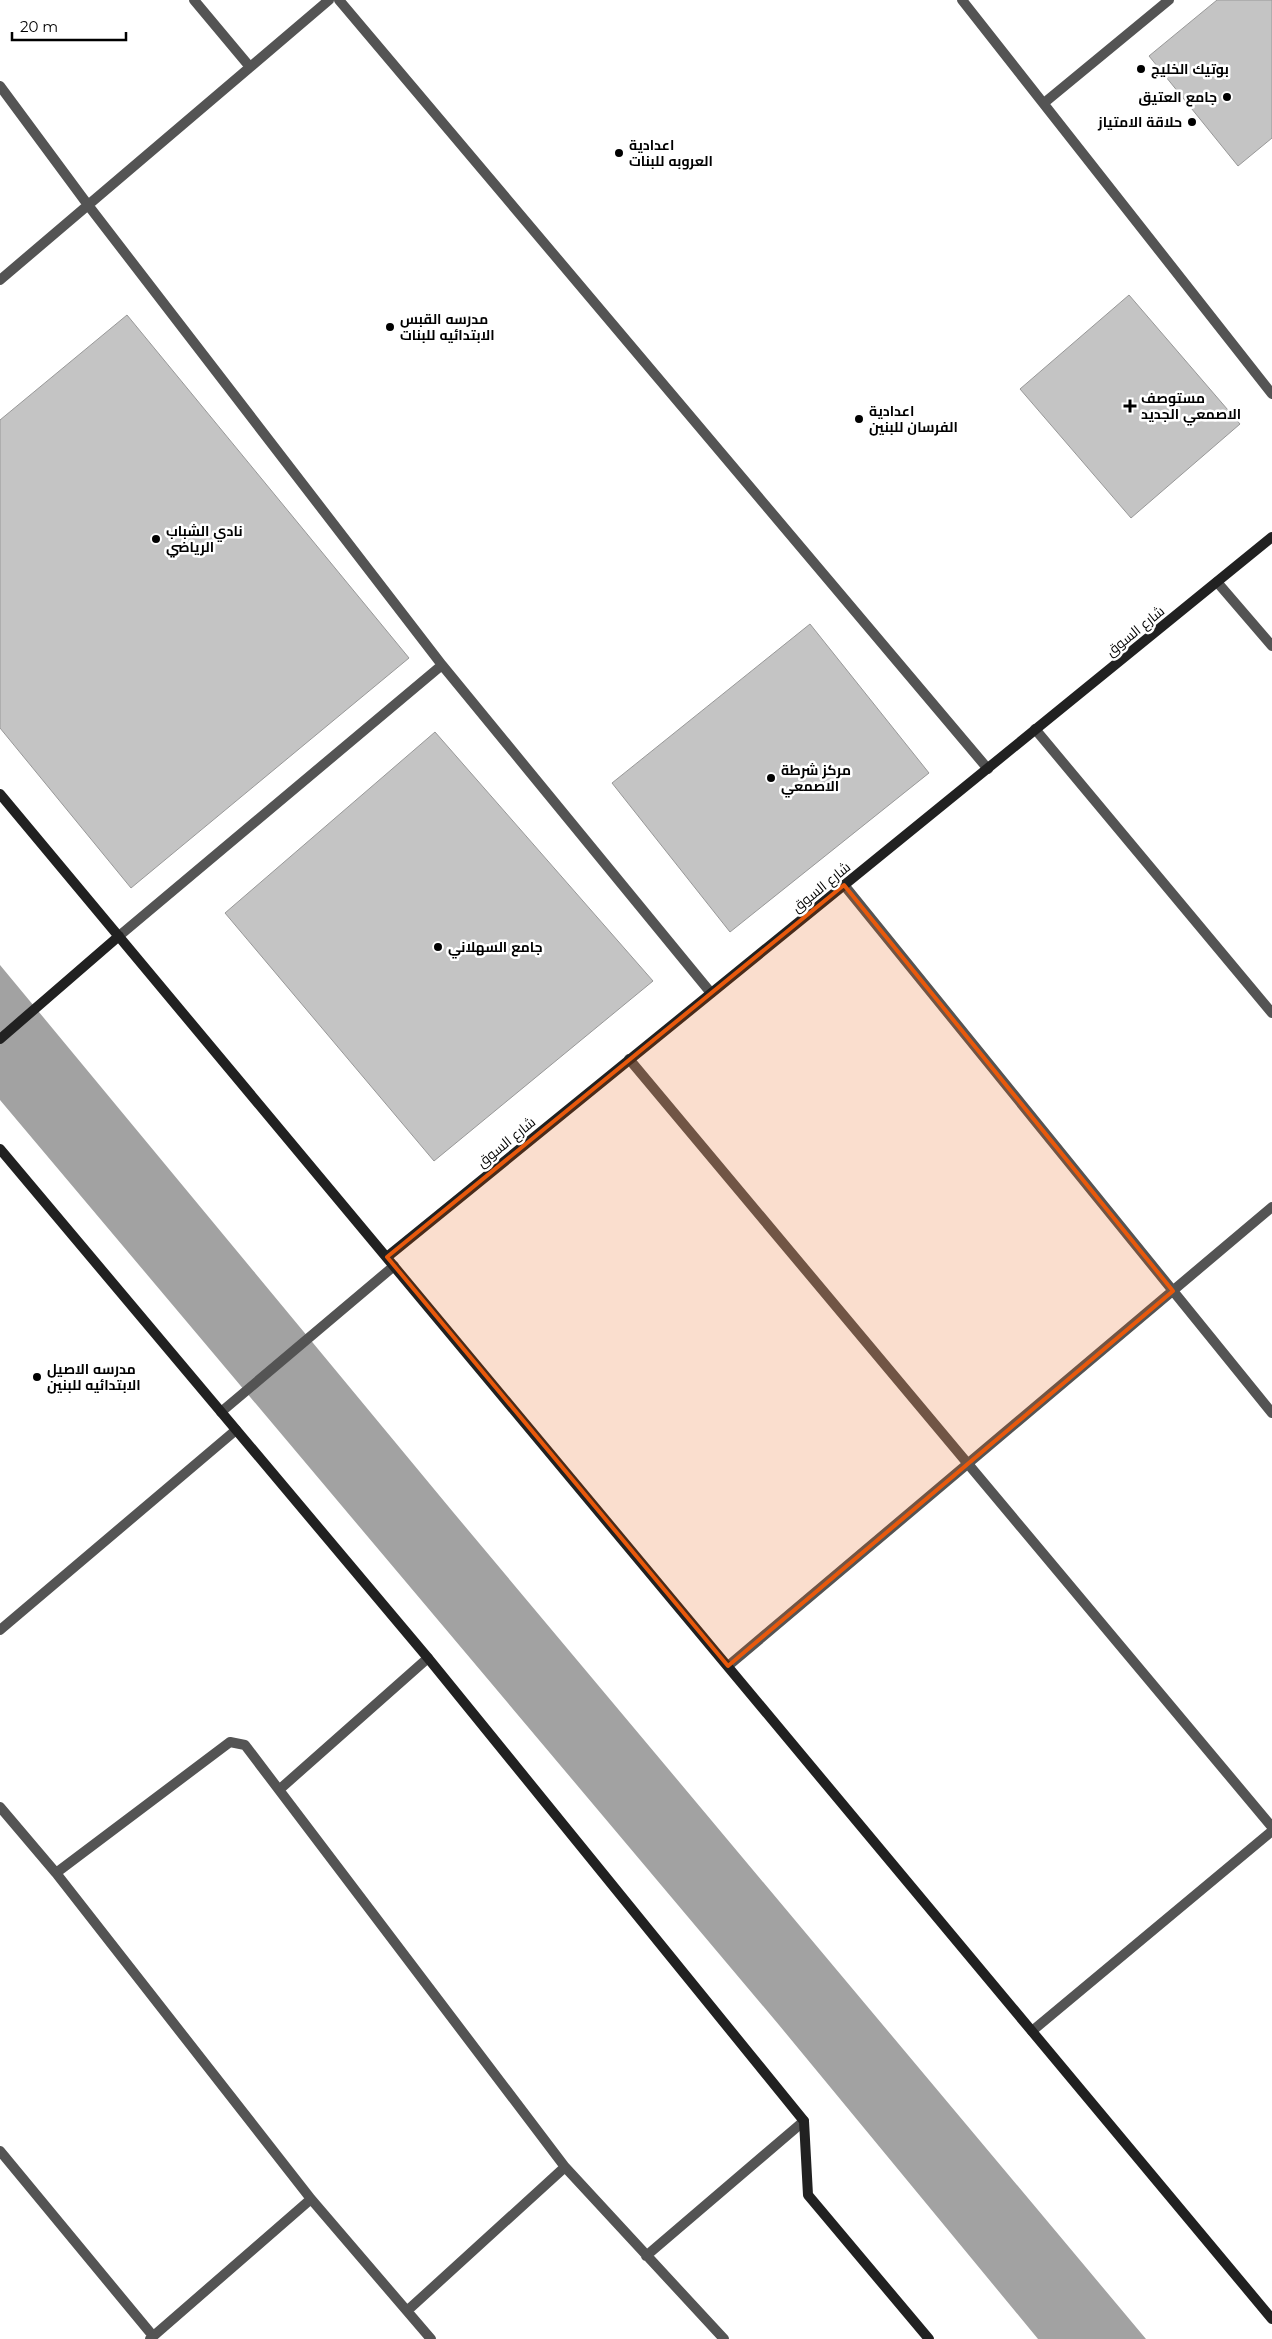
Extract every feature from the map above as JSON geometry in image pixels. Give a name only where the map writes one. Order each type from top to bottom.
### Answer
[{"type":"street","points":[[194,0],[250,67]]},
{"type":"street","points":[[0,280],[329,0]]},
{"type":"street","points":[[338,0],[988,769]]},
{"type":"street","points":[[962,0],[1272,394]]},
{"type":"street","points":[[1044,103],[1169,0]]},
{"type":"street","points":[[0,86],[88,205],[442,665],[711,993]]},
{"type":"street","name":"شارع السوق","points":[[386,1257],[1272,537]]},
{"type":"street","points":[[1217,582],[1272,646]]},
{"type":"street","points":[[0,1039],[119,936],[442,665]]},
{"type":"street","points":[[1036,729],[1272,1013]]},
{"type":"street","points":[[0,794],[1272,2319]]},
{"type":"street","points":[[844,886],[1272,1413]]},
{"type":"street","points":[[628,1059],[1272,1827]]},
{"type":"street","points":[[0,1149],[428,1658],[804,2121],[808,2194],[929,2339]]},
{"type":"street","points":[[728,1666],[1272,1207]]},
{"type":"street","points":[[221,1412],[394,1266]]},
{"type":"street","points":[[0,1630],[236,1430]]},
{"type":"street","points":[[280,1789],[428,1658]]},
{"type":"street","points":[[56,1873],[230,1742],[245,1745],[565,2167],[724,2339]]},
{"type":"street","points":[[0,1807],[56,1873],[311,2199],[431,2339]]},
{"type":"street","points":[[1032,2031],[1272,1831]]},
{"type":"street","points":[[646,2256],[804,2121]]},
{"type":"street","points":[[0,2151],[152,2338],[311,2199]]},
{"type":"street","points":[[408,2310],[565,2167]]},
{"type":"highlighted area","points":[[844,885],[1173,1291],[728,1666],[387,1257]]},
{"type":"shaded area","points":[[0,965],[453,1512],[1146,2339],[1038,2339],[779,2025],[0,1100]]},
{"type":"building","name":"جامع العتيق","points":[[1217,0],[1272,0],[1272,138],[1238,166],[1149,56]]},
{"type":"building","name":"مستوصف الاصمعي الجديد","points":[[1129,295],[1240,424],[1131,518],[1020,389]]},
{"type":"building","name":"نادي الشباب الرياضي","points":[[127,315],[409,658],[131,888],[0,728],[0,420]]},
{"type":"building","name":"مركز شرطة الاصمعي","points":[[810,624],[929,773],[730,932],[612,783]]},
{"type":"building","name":"جامع السهلاني","points":[[435,732],[653,981],[434,1161],[225,913]]},
{"type":"place","name":"بوتيك الخليج","points":[[1141,69]]},
{"type":"place","name":"جامع العتيق","points":[[1227,97]]},
{"type":"place","name":"حلاقة الامتياز","points":[[1192,122]]},
{"type":"place","name":"اعدادية العروبه للبنات","points":[[619,153]]},
{"type":"place","name":"مدرسه القبس الابتدائيه للبنات","points":[[390,327]]},
{"type":"place","name":"مستوصف الاصمعي الجديد","points":[[1130,406]]},
{"type":"place","name":"اعدادية الفرسان للبنين","points":[[859,419]]},
{"type":"place","name":"نادي الشباب الرياضي","points":[[156,539]]},
{"type":"place","name":"مركز شرطة الاصمعي","points":[[771,778]]},
{"type":"place","name":"جامع السهلاني","points":[[438,947]]},
{"type":"place","name":"مدرسه الاصيل الابتدائيه للبنين","points":[[37,1377]]}]
